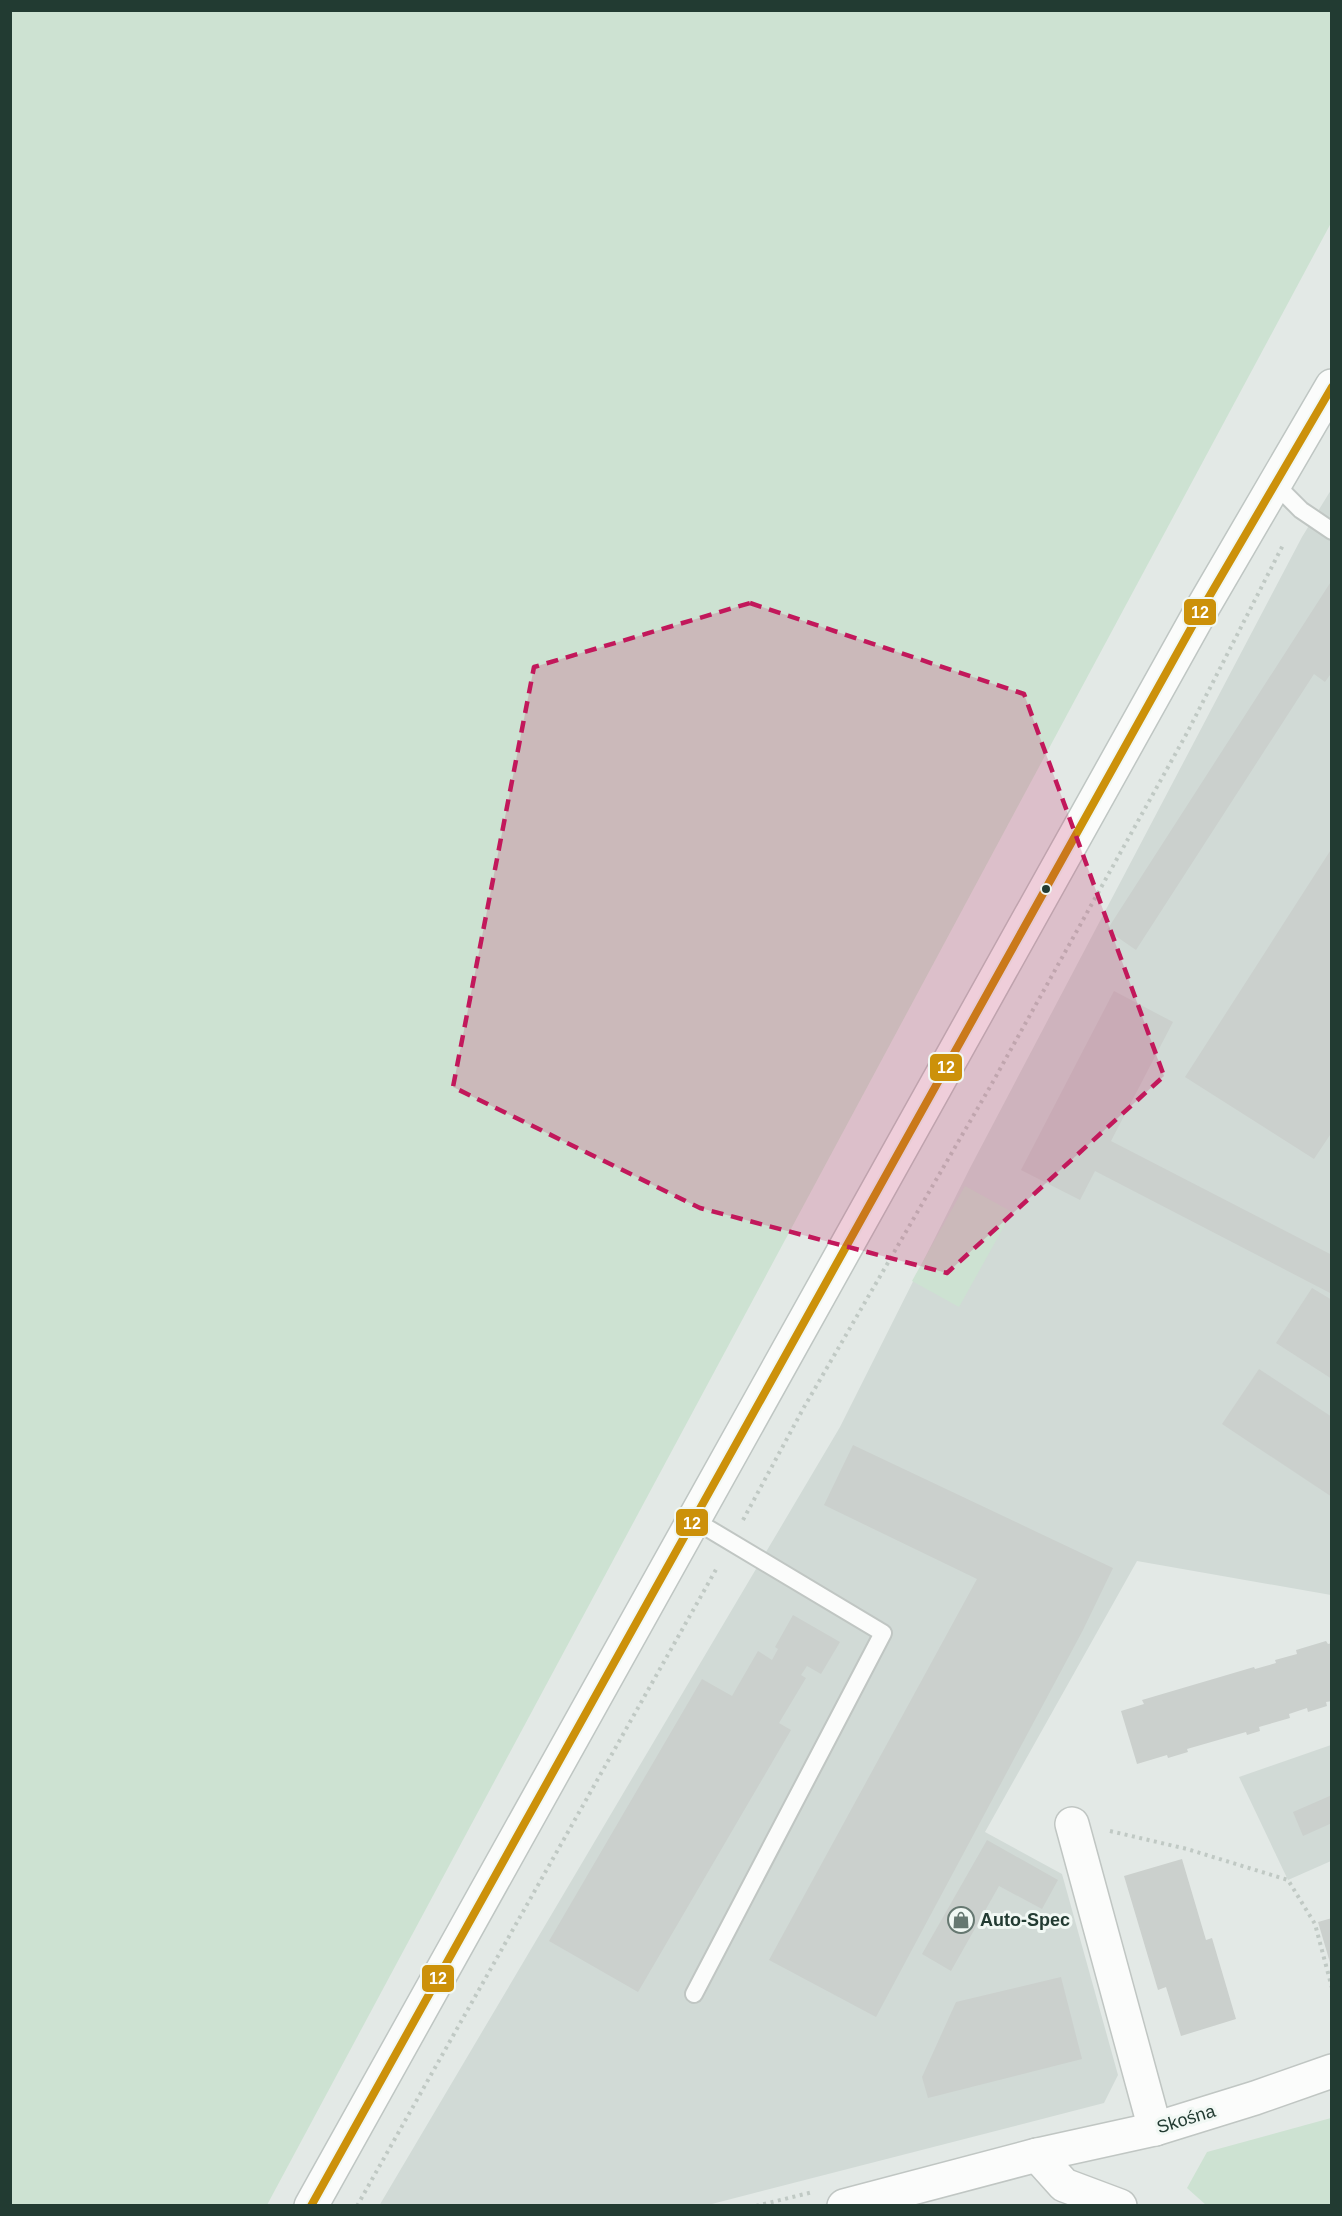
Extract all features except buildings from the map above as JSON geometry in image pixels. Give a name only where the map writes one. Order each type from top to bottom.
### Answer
[{"type":"street","points":[[311,2205],[1199,614],[1332,386]]},
{"type":"street","points":[[1072,1827],[1155,2129]]},
{"type":"street","name":"Skośna","points":[[844,2205],[1037,2155],[1155,2129],[1332,2071]]},
{"type":"street","points":[[1037,2155],[1064,2185],[1120,2205]]},
{"type":"lane","points":[[1275,484],[1301,510],[1332,531]]},
{"type":"lane","points":[[694,1520],[884,1633],[694,1994]]},
{"type":"path","points":[[357,2205],[690,1619],[803,1409],[990,1087],[1187,733],[1301,510]]},
{"type":"path","points":[[1072,1827],[1092,1827],[1187,1849],[1288,1880],[1315,1924],[1332,1988]]},
{"type":"highlighted area","points":[[750,603],[1024,694],[1164,1076],[947,1273],[700,1208],[453,1087],[534,667]]},
{"type":"shaded area","points":[[1331,490],[1331,1595],[1137,1561],[985,1832],[1062,1874],[1118,2075],[1104,2103],[708,2205],[379,2206],[840,1427],[970,1168],[1302,537]]},
{"type":"shaded area","points":[[1331,1745],[1331,1861],[1288,1880],[1239,1777]]},
{"type":"green space","points":[[11,10],[1331,11],[1331,223],[267,2205],[11,2205]]},
{"type":"green space","points":[[965,1186],[1012,1212],[959,1307],[912,1281]]},
{"type":"green space","points":[[1331,2118],[1331,2205],[1206,2205],[1187,2188],[1207,2152]]},
{"type":"transit line","name":"12","points":[[311,2206],[1199,614],[1332,387]]},
{"type":"place","name":"Auto-Spec","points":[[961,1920]]}]
